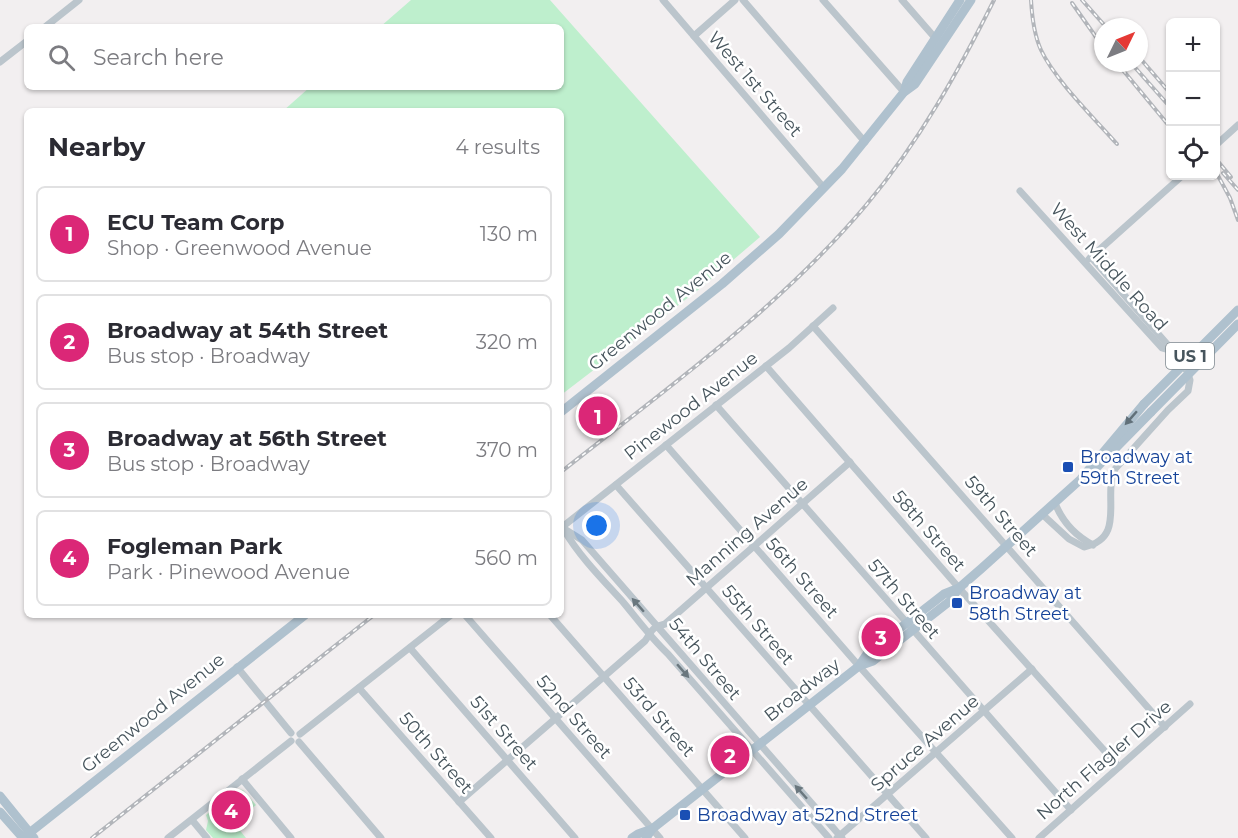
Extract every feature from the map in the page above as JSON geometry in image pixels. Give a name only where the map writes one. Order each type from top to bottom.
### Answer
[{"type":"main road","points":[[904,92],[907,82],[960,0]]},
{"type":"main road","points":[[904,92],[915,84],[971,0]]},
{"type":"main road","name":"Greenwood Avenue","points":[[564,409],[722,284],[779,234],[865,142],[904,92]]},
{"type":"main road","name":"Broadway","points":[[646,838],[652,829],[859,666],[873,661],[909,627],[950,600],[959,588],[1081,479],[1144,404],[1238,310]]},
{"type":"main road","name":"Broadway","points":[[1081,479],[1086,478],[1238,324]]},
{"type":"main road","name":"Greenwood Avenue","points":[[28,837],[237,667],[301,618]]},
{"type":"main road","points":[[0,796],[28,837]]},
{"type":"main road","points":[[0,812],[28,837]]},
{"type":"main road","name":"Broadway","points":[[632,838],[652,829]]},
{"type":"street","points":[[49,24],[77,0]]},
{"type":"street","name":"West 1st Street","points":[[663,0],[824,188]]},
{"type":"street","points":[[694,36],[735,0]]},
{"type":"street","points":[[742,0],[865,142]]},
{"type":"street","points":[[824,0],[904,92]]},
{"type":"street","points":[[902,0],[936,39]]},
{"type":"street","points":[[0,62],[24,43]]},
{"type":"street","points":[[1220,141],[1238,125]]},
{"type":"street","points":[[1085,263],[1178,180]]},
{"type":"street","name":"West Middle Road","points":[[1020,191],[1162,348],[1169,350]]},
{"type":"street","name":"West Middle Road","points":[[1091,257],[1167,344],[1169,350]]},
{"type":"street","name":"Pinewood Avenue","points":[[564,526],[766,366],[833,308]]},
{"type":"street","name":"59th Street","points":[[813,326],[1165,726]]},
{"type":"street","points":[[1043,515],[1069,538],[1084,547],[1093,545],[1108,531],[1111,522],[1110,479],[1115,469],[1188,391],[1190,380],[1187,371],[1169,350]]},
{"type":"street","name":"58th Street","points":[[766,366],[959,588],[1119,767]]},
{"type":"street","name":"57th Street","points":[[716,405],[1071,810]]},
{"type":"street","name":"56th Street","points":[[666,445],[1012,838]]},
{"type":"street","name":"Manning Avenue","points":[[459,802],[850,462]]},
{"type":"street","name":"55th Street","points":[[616,485],[926,838]]},
{"type":"street","points":[[1055,503],[1059,514],[1069,526],[1093,545]]},
{"type":"street","name":"54th Street","points":[[564,528],[582,540],[661,627],[677,651],[829,838]]},
{"type":"street","name":"54th Street","points":[[564,529],[574,547],[634,615],[650,637],[669,654],[840,837]]},
{"type":"street","points":[[237,667],[294,743],[448,618]]},
{"type":"street","name":"52nd Street","points":[[468,618],[660,838]]},
{"type":"street","name":"53rd Street","points":[[553,618],[745,838]]},
{"type":"street","name":"51st Street","points":[[410,648],[575,838]]},
{"type":"street","name":"Spruce Avenue","points":[[840,837],[1032,669]]},
{"type":"street","name":"50th Street","points":[[359,688],[490,838]]},
{"type":"street","name":"North Flagler Drive","points":[[1039,838],[1190,704]]},
{"type":"street","points":[[168,838],[291,737]]},
{"type":"street","points":[[300,738],[381,838]]},
{"type":"street","points":[[242,779],[291,838]]},
{"type":"street","points":[[192,820],[207,838]]},
{"type":"green space","points":[[411,0],[550,0],[760,237],[698,290],[564,393],[564,108],[286,108],[307,90],[564,90],[564,24],[383,24]]},
{"type":"green space","points":[[237,789],[243,790],[256,805],[234,823],[246,838],[213,838],[206,830],[208,821],[206,815]]},
{"type":"railway","points":[[564,470],[721,346],[797,278],[833,242],[867,204],[921,131],[952,80],[994,0]]},
{"type":"railway","points":[[1031,0],[1037,38],[1047,62],[1117,144]]},
{"type":"railway","points":[[1082,0],[1098,18]]},
{"type":"railway","points":[[1072,3],[1094,34]]},
{"type":"railway","points":[[1148,67],[1166,88]]},
{"type":"railway","points":[[1124,72],[1169,126]]},
{"type":"railway","points":[[1139,72],[1166,102]]},
{"type":"railway","points":[[1220,164],[1231,177]]},
{"type":"railway","points":[[1223,173],[1238,190]]},
{"type":"railway","points":[[1220,179],[1238,220]]},
{"type":"railway","points":[[92,838],[370,618]]},
{"type":"place","name":"ECU Team Corp","points":[[598,416]]},
{"type":"place","name":"Broadway at 59th Street","points":[[1068,467]]},
{"type":"place","name":"Broadway at 58th Street","points":[[957,603]]},
{"type":"place","name":"Broadway at 56th Street","points":[[881,637]]},
{"type":"place","name":"Broadway at 54th Street","points":[[730,755]]},
{"type":"place","name":"Fogleman Park","points":[[231,810]]},
{"type":"place","name":"Broadway at 52nd Street","points":[[685,815]]}]
